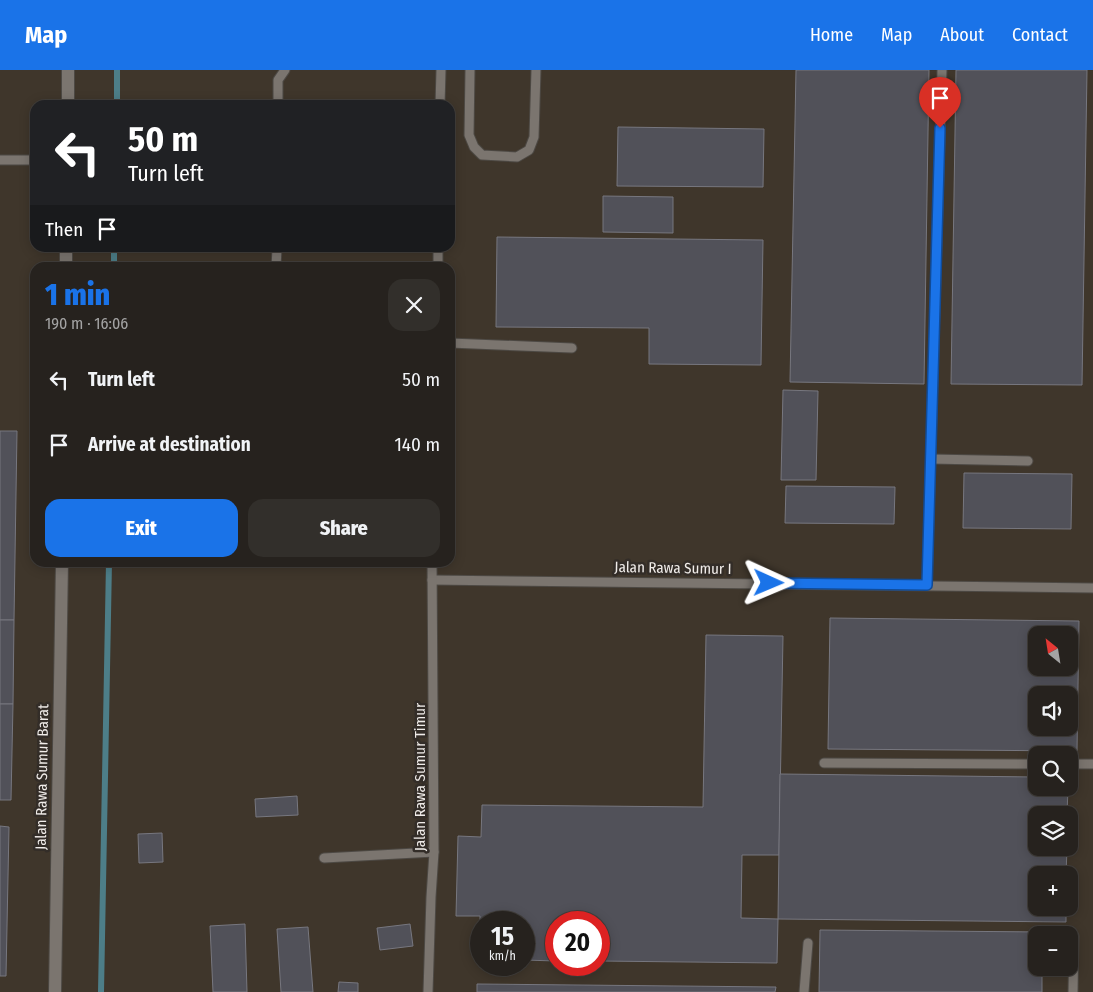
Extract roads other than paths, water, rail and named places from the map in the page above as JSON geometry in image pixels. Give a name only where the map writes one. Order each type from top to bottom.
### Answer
[{"type":"street","points":[[68,70],[68,100]]},
{"type":"street","name":"Jalan Rawa Sumur Barat","points":[[55,992],[62,567]]},
{"type":"lane","points":[[278,100],[278,80],[285,70]]},
{"type":"lane","points":[[440,100],[441,70]]},
{"type":"lane","points":[[470,70],[469,135],[474,147],[482,155],[517,157],[529,150],[534,136],[536,70]]},
{"type":"lane","points":[[927,585],[942,70]]},
{"type":"lane","points":[[0,160],[30,160]]},
{"type":"lane","points":[[455,343],[572,348]]},
{"type":"lane","points":[[931,459],[1028,461]]},
{"type":"lane","name":"Jalan Rawa Sumur Timur","points":[[428,992],[434,852],[432,567]]},
{"type":"lane","name":"Jalan Rawa Sumur I","points":[[432,580],[1093,588]]},
{"type":"lane","points":[[824,764],[1028,764]]},
{"type":"lane","points":[[1078,764],[1093,764]]},
{"type":"lane","points":[[324,858],[434,852]]},
{"type":"lane","points":[[804,992],[808,943]]},
{"type":"lane","points":[[1074,976],[1074,992]]},
{"type":"waterway","points":[[117,70],[117,100]]},
{"type":"waterway","points":[[114,252],[114,262]]},
{"type":"waterway","points":[[101,992],[109,567]]}]
